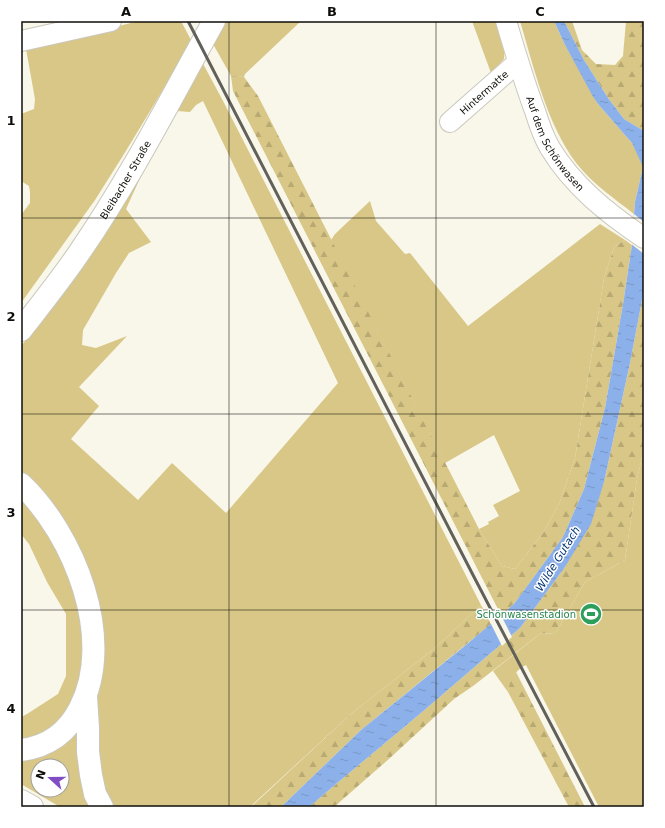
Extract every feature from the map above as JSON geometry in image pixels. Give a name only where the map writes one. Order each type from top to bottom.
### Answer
[{"type":"main road","name":"Bleibacher Straße","points":[[21,330],[77,256],[111,204],[157,126],[214,21]]},
{"type":"main road","points":[[21,484],[45,512],[59,533],[76,566],[88,606],[93,650],[92,668],[86,697],[76,717],[54,740],[21,750]]},
{"type":"main road","points":[[86,697],[88,752],[91,775],[95,794],[102,807]]},
{"type":"main road","points":[[21,801],[32,807]]},
{"type":"street","points":[[21,41],[111,21]]},
{"type":"street","name":"Auf dem Schönwasen","points":[[506,21],[524,82],[544,136],[558,160],[571,178],[593,200],[637,233]]},
{"type":"street","name":"Hintermatte","points":[[450,122],[518,62]]},
{"type":"green space","points":[[139,21],[181,21],[192,42],[95,200],[21,303],[21,215],[30,203],[30,192],[29,186],[21,181],[21,114],[34,109],[35,99],[26,49]]},
{"type":"green space","points":[[225,21],[301,21],[245,74],[244,77],[231,76],[213,44]]},
{"type":"green space","points":[[472,21],[497,21],[505,43],[504,59],[491,73]]},
{"type":"green space","points":[[520,21],[554,21],[565,45],[598,104],[632,143],[643,167],[635,202],[634,214],[590,178],[577,164],[567,149],[557,132],[542,96]]},
{"type":"green space","points":[[564,21],[572,21],[582,50],[596,64],[615,65],[623,56],[626,21],[644,21],[644,131],[624,119],[608,98],[584,60]]},
{"type":"green space","points":[[201,60],[481,605],[435,648],[352,713],[250,807],[111,807],[107,801],[94,734],[100,631],[33,484],[21,470],[21,346],[37,327]],"holes":[[[203,101],[338,383],[226,513],[172,463],[138,500],[71,439],[99,406],[79,387],[127,336],[96,348],[82,345],[83,330],[129,253],[151,242],[126,209],[142,174],[177,111],[190,112],[196,105]]]},
{"type":"green space","points":[[231,76],[244,77],[258,96],[479,529],[502,566],[515,569],[543,533],[559,504],[575,458],[604,278],[614,247],[625,240],[632,245],[605,408],[584,489],[563,537],[514,604],[501,615],[233,91]]},
{"type":"green space","points":[[370,201],[376,221],[405,254],[410,253],[468,326],[600,224],[625,240],[614,247],[604,278],[575,458],[559,504],[543,533],[515,569],[502,566],[479,529],[489,524],[488,522],[499,516],[493,505],[520,491],[494,435],[445,463],[331,240],[335,234]]},
{"type":"green space","points":[[644,290],[644,449],[637,479],[625,560],[585,582],[555,634],[541,633],[454,699],[334,807],[309,807],[520,628],[565,567],[604,482]]},
{"type":"green space","name":"Schönwasenstadion","points":[[644,449],[644,807],[599,807],[526,665],[522,667],[514,676],[510,683],[508,692],[493,671],[541,633],[555,634],[585,582],[625,560],[637,479]]},
{"type":"green space","points":[[21,494],[40,515],[78,592],[87,641],[80,695],[54,733],[21,743],[21,717],[58,694],[66,676],[66,614],[47,582],[29,544],[21,534]]},
{"type":"green space","points":[[481,605],[491,624],[361,730],[281,807],[251,807],[352,713],[435,648]]},
{"type":"green space","points":[[516,672],[585,807],[569,807],[508,692],[510,681]]},
{"type":"green space","points":[[77,722],[94,807],[60,807],[45,798],[70,798],[70,758],[30,758],[30,789],[21,784],[21,759]]},
{"type":"water","name":"Wilde Gutach","points":[[554,21],[564,21],[584,60],[608,98],[624,119],[644,131],[644,290],[604,482],[591,524],[565,567],[520,628],[309,807],[281,807],[361,730],[514,604],[563,537],[584,489],[605,408],[632,245],[629,228],[634,214],[635,202],[643,167],[632,143],[592,95]]},
{"type":"pier","points":[[634,214],[644,222],[644,254],[630,243],[628,232]]},
{"type":"pier","points":[[500,613],[512,637],[502,646],[490,622]]},
{"type":"railway","points":[[188,21],[594,807]]},
{"type":"place","name":"Schönwasenstadion","points":[[591,614]]}]
